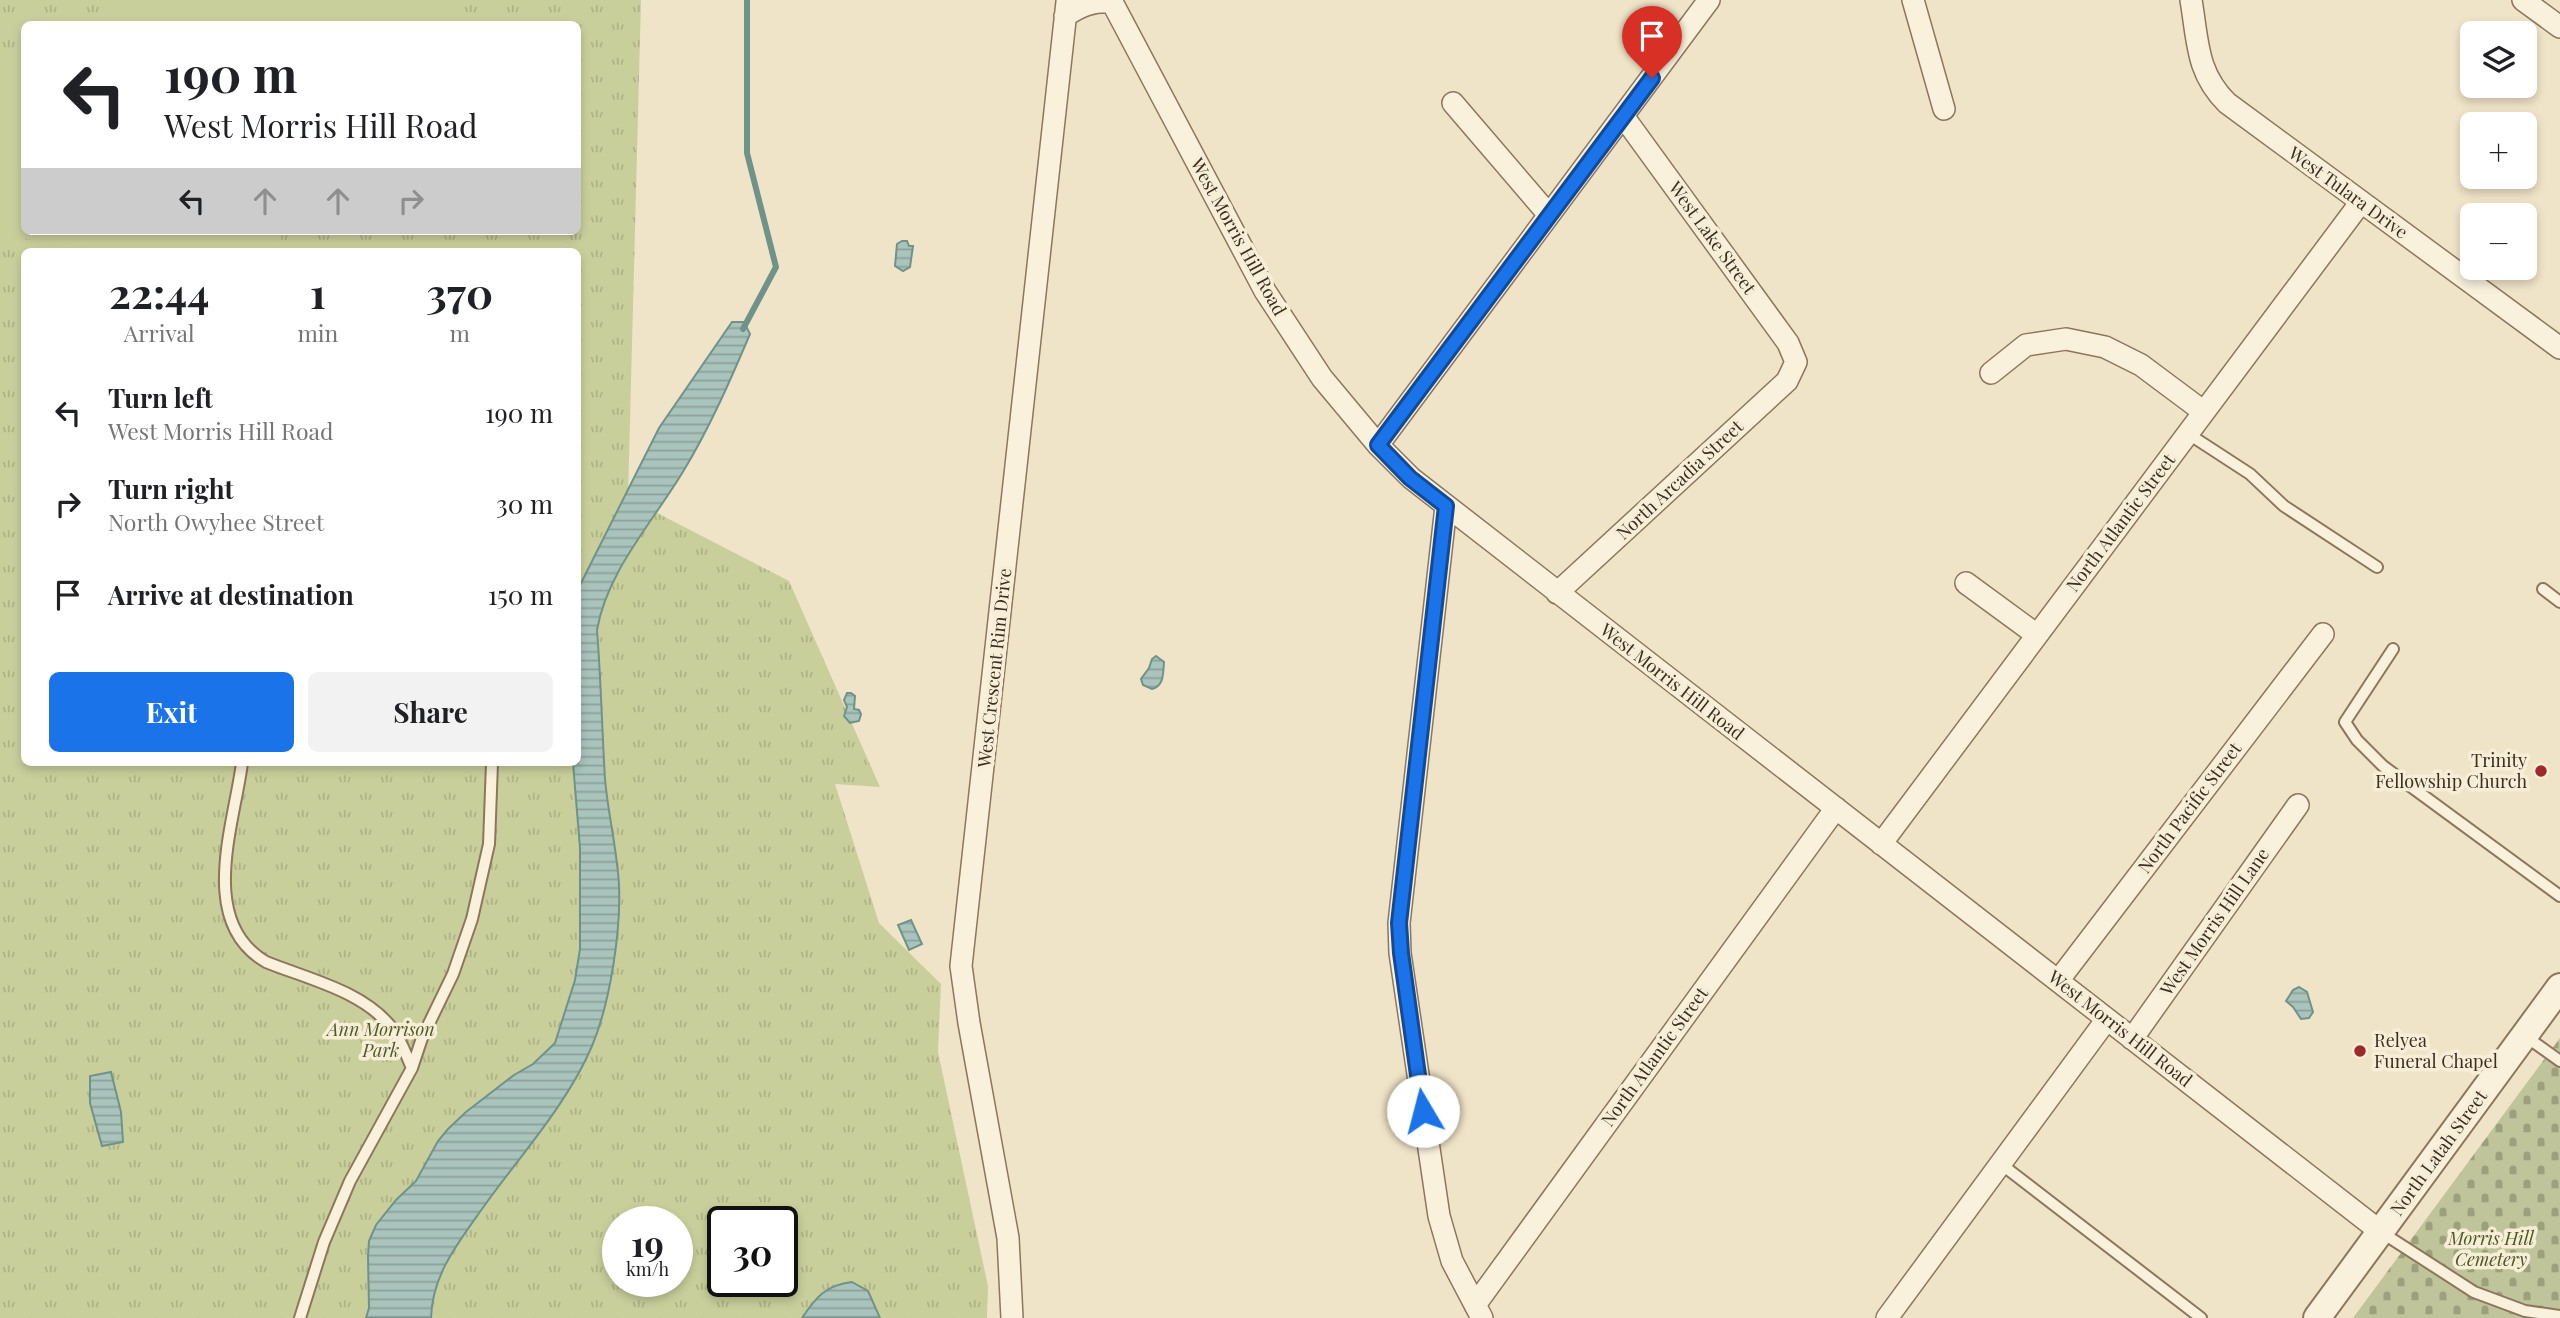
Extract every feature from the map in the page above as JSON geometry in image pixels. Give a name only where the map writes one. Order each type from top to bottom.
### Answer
[{"type":"street","points":[[1378,445],[1709,0]]},
{"type":"street","points":[[1913,0],[1944,109]]},
{"type":"street","name":"West Tulara Drive","points":[[2191,0],[2204,73],[2213,89],[2227,103],[2560,348]]},
{"type":"street","points":[[2523,0],[2560,27]]},
{"type":"street","name":"West Crescent Rim Drive","points":[[1012,1318],[1008,1238],[961,966],[1066,8],[1093,1],[1112,1]]},
{"type":"street","name":"West Morris Hill Road","points":[[1112,1],[1265,291],[1322,377],[1378,445],[1410,478],[2381,1232]]},
{"type":"street","points":[[1452,103],[1549,215]]},
{"type":"street","name":"West Lake Street","points":[[1623,116],[1788,343],[1796,362]]},
{"type":"street","name":"North Atlantic Street","points":[[1881,844],[2361,202]]},
{"type":"street","points":[[1990,373],[2026,345],[2066,339],[2105,347],[2141,365],[2204,412]]},
{"type":"street","name":"North Arcadia Street","points":[[1558,593],[1787,381],[1796,362]]},
{"type":"street","points":[[1446,506],[1399,923],[1439,1216],[1452,1261],[1478,1311]]},
{"type":"street","points":[[1966,583],[2037,635]]},
{"type":"street","name":"North Pacific Street","points":[[2058,981],[2323,634]]},
{"type":"street","name":"West Morris Hill Lane","points":[[2133,1039],[2298,805]]},
{"type":"street","name":"North Atlantic Street","points":[[1478,1311],[1836,808]]},
{"type":"street","name":"North Latah Street","points":[[2317,1318],[2560,987]]},
{"type":"street","points":[[1896,1314],[2107,1019]]},
{"type":"lane","points":[[2188,433],[2250,474],[2284,506],[2377,567]]},
{"type":"lane","points":[[2543,589],[2560,602]]},
{"type":"lane","points":[[2393,649],[2345,722],[2357,740],[2383,766],[2558,891]]},
{"type":"lane","points":[[243,766],[223,868],[225,899],[239,937],[253,955],[266,962],[347,994],[372,1007],[394,1030],[412,1068]]},
{"type":"lane","points":[[300,1318],[324,1242],[350,1181],[412,1068],[422,1038],[453,974],[472,919],[489,844],[492,766]]},
{"type":"lane","points":[[2525,1035],[2560,1061]]},
{"type":"lane","points":[[2001,1164],[2201,1318]]},
{"type":"lane","points":[[2381,1232],[2474,1292],[2525,1311],[2560,1316]]},
{"type":"green space","name":"Ann Morrison Park","points":[[0,0],[641,0],[628,498],[789,581],[880,787],[835,784],[879,923],[941,984],[938,1052],[988,1286],[987,1318],[0,1318]]},
{"type":"green space","points":[[118,0],[436,0],[436,21],[118,21]]},
{"type":"green space","points":[[0,61],[21,64],[21,235],[281,235],[280,248],[88,248],[0,235]]},
{"type":"green space","name":"Morris Hill Cemetery","points":[[2560,1038],[2560,1318],[2353,1318]]},
{"type":"water","points":[[902,241],[913,246],[910,267],[903,271],[895,266],[897,244]]},
{"type":"water","points":[[732,322],[744,322],[750,334],[711,420],[672,489],[610,587],[597,630],[605,779],[618,872],[619,904],[613,967],[592,1046],[569,1089],[448,1260],[436,1288],[431,1318],[366,1318],[369,1308],[369,1241],[376,1225],[416,1181],[438,1141],[448,1129],[514,1075],[533,1064],[555,1043],[575,980],[580,949],[580,848],[573,766],[581,766],[581,583],[659,428]]},
{"type":"water","points":[[1156,656],[1164,662],[1163,675],[1159,685],[1152,689],[1143,685],[1141,679]]},
{"type":"water","points":[[847,693],[855,696],[854,709],[861,714],[859,721],[850,723],[844,716]]},
{"type":"water","points":[[911,920],[922,944],[909,950],[898,925]]},
{"type":"water","points":[[2299,987],[2307,992],[2313,1012],[2309,1018],[2301,1019],[2286,1001],[2293,990]]},
{"type":"water","points":[[111,1072],[121,1112],[123,1142],[102,1146],[90,1103],[90,1076]]},
{"type":"water","points":[[852,1282],[868,1291],[880,1318],[802,1318],[822,1293]]},
{"type":"waterway","points":[[743,329],[776,267],[747,153],[747,0]]},
{"type":"place","name":"Trinity Fellowship Church","points":[[2541,771]]},
{"type":"place","name":"Relyea Funeral Chapel","points":[[2360,1051]]},
{"type":"route","points":[[1423,1111],[1399,923],[1446,506],[1410,478],[1378,445],[1652,78]]}]
